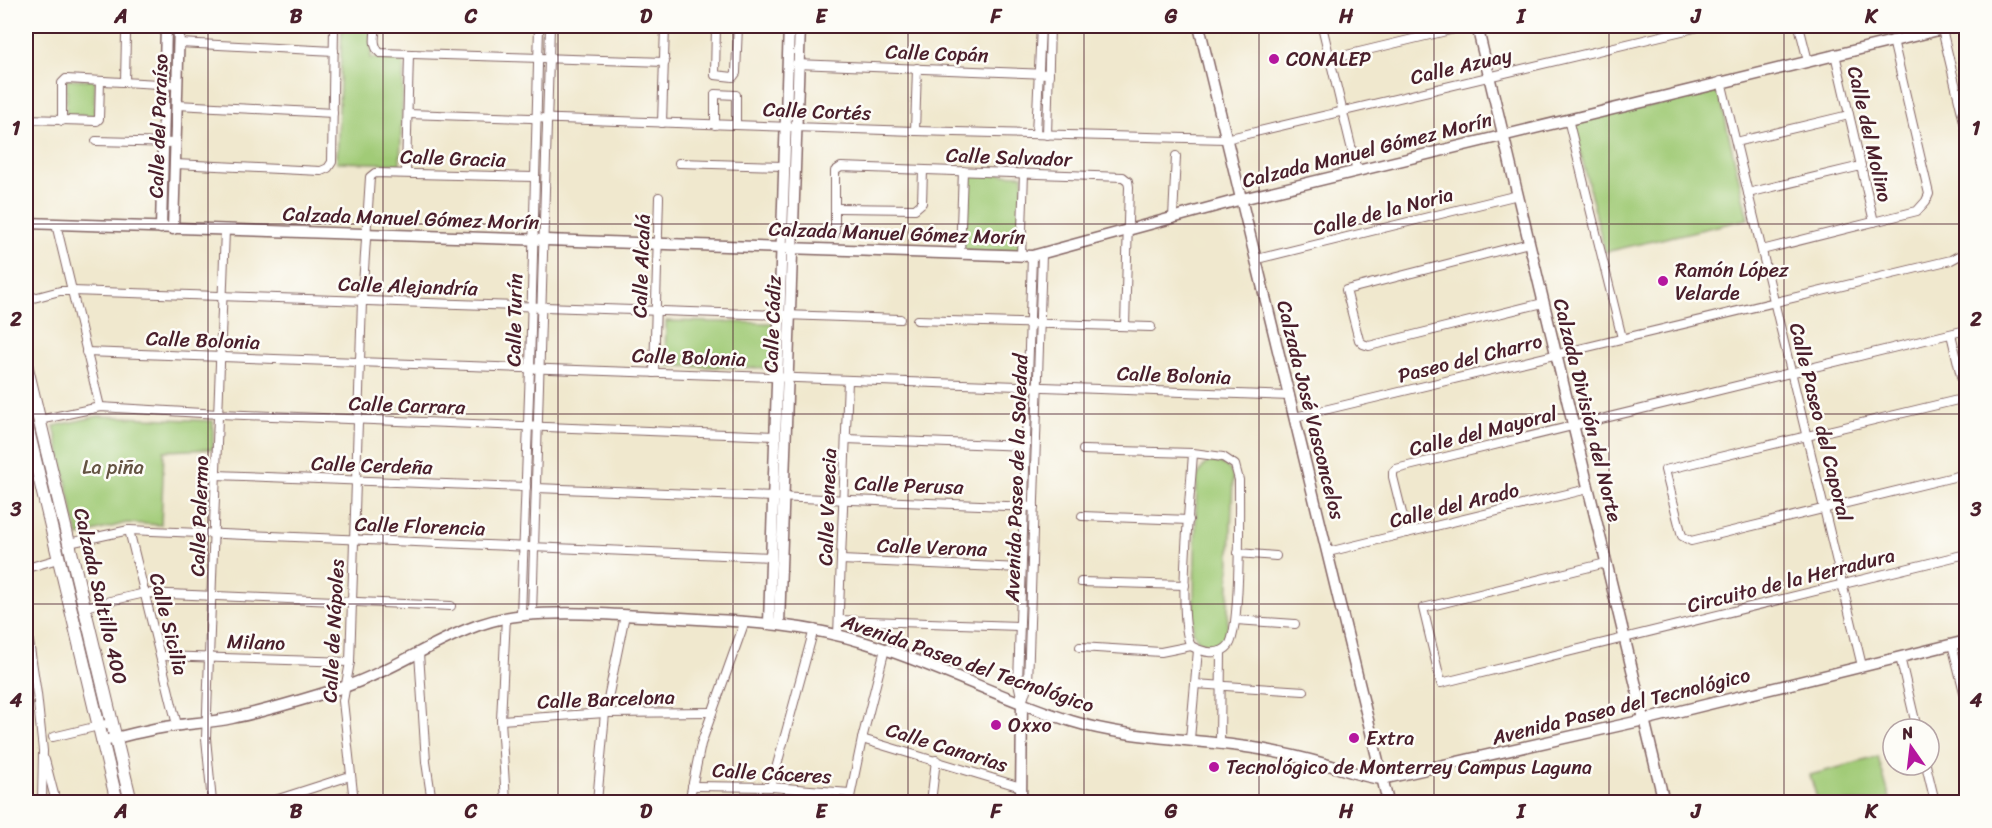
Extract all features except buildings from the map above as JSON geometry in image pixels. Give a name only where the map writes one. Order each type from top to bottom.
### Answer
[{"type":"main road","name":"Calle del Paraíso","points":[[161,228],[166,26]]},
{"type":"main road","name":"Calle del Paraíso","points":[[173,228],[179,26]]},
{"type":"main road","name":"Calle Cádiz","points":[[774,623],[793,64],[789,26]]},
{"type":"main road","name":"Calle Cádiz","points":[[793,64],[800,26]]},
{"type":"main road","name":"Calzada José Vasconcelos","points":[[1199,26],[1388,802]]},
{"type":"main road","name":"Calzada División del Norte","points":[[1477,26],[1664,802]]},
{"type":"main road","name":"Calzada Manuel Gómez Morín","points":[[26,223],[1032,255],[1242,199],[1955,26]]},
{"type":"main road","name":"Calle Cádiz","points":[[787,248],[784,166],[791,127]]},
{"type":"main road","name":"Calzada Saltillo 400","points":[[26,364],[131,802]]},
{"type":"main road","name":"Calle Cádiz","points":[[774,623],[771,557],[779,497],[776,436],[783,377]]},
{"type":"main road","name":"Calzada Saltillo 400","points":[[26,422],[117,802]]},
{"type":"main road","name":"Avenida Paseo del Tecnológico","points":[[102,741],[177,725],[208,723],[270,709],[346,686],[386,670],[471,627],[506,617],[625,615],[774,623],[814,629],[885,649],[1072,721],[1137,735],[1220,743],[1298,757],[1382,779],[1644,720],[1966,641]]},
{"type":"main road","name":"Avenida Paseo de la Soledad","points":[[1021,802],[1022,703]]},
{"type":"street","points":[[175,164],[321,171],[328,168],[332,162],[334,26]]},
{"type":"street","points":[[376,26],[376,50],[380,53],[664,62]]},
{"type":"street","name":"Calle Turín","points":[[527,615],[534,547],[542,308],[534,177],[539,26]]},
{"type":"street","name":"Calle Turín","points":[[527,615],[524,546],[531,307],[547,120],[550,26]]},
{"type":"street","points":[[662,123],[665,26]]},
{"type":"street","points":[[716,26],[715,75],[735,76],[738,26]]},
{"type":"street","points":[[1036,134],[1041,26]]},
{"type":"street","points":[[1047,135],[1050,26]]},
{"type":"street","points":[[1322,26],[1357,171]]},
{"type":"street","points":[[1330,59],[1467,26]]},
{"type":"street","name":"Calle Azuay","points":[[1226,139],[1703,26]]},
{"type":"street","points":[[1800,26],[1808,61]]},
{"type":"street","points":[[1942,29],[1966,130]]},
{"type":"street","points":[[125,82],[126,35]]},
{"type":"street","points":[[1762,250],[1917,211],[1926,201],[1929,194],[1893,40]]},
{"type":"street","points":[[179,43],[334,51]]},
{"type":"street","points":[[406,172],[409,54]]},
{"type":"street","name":"Calle del Molino","points":[[1835,54],[1874,222]]},
{"type":"street","name":"Calle Copán","points":[[793,64],[1049,74]]},
{"type":"street","points":[[915,131],[916,68]]},
{"type":"street","points":[[62,121],[62,83],[64,81],[178,85]]},
{"type":"street","points":[[26,169],[27,119],[97,121],[99,119],[100,81]]},
{"type":"street","name":"Calle Paseo del Caporal","points":[[1721,81],[1862,666]]},
{"type":"street","points":[[1957,89],[1966,87]]},
{"type":"street","points":[[715,124],[716,94],[736,95],[736,125]]},
{"type":"street","points":[[177,105],[333,113]]},
{"type":"street","name":"Calle Cortés","points":[[408,114],[536,120],[1226,139]]},
{"type":"street","points":[[1736,142],[1849,115]]},
{"type":"street","points":[[1568,119],[1622,338]]},
{"type":"street","points":[[96,141],[176,143]]},
{"type":"street","points":[[1173,218],[1176,156]]},
{"type":"street","points":[[679,163],[784,166]]},
{"type":"street","points":[[1748,193],[1861,166]]},
{"type":"street","name":"Calle Salvador","points":[[836,208],[835,171],[841,167],[1123,177],[1128,181],[1130,187],[1127,231]]},
{"type":"street","points":[[835,234],[836,208],[915,209],[922,203],[923,170]]},
{"type":"street","points":[[960,254],[963,171]]},
{"type":"street","name":"Calle Gracia","points":[[371,174],[406,172],[534,177]]},
{"type":"street","points":[[1024,173],[1032,255]]},
{"type":"street","name":"Calle de Nápoles","points":[[354,802],[343,701],[350,662],[362,301],[371,174]]},
{"type":"street","name":"Calle de la Noria","points":[[1257,260],[1518,195]]},
{"type":"street","name":"Calle Alcalá","points":[[654,372],[659,197]]},
{"type":"street","points":[[56,224],[100,407]]},
{"type":"street","name":"Calle Palermo","points":[[212,802],[206,738],[225,230]]},
{"type":"street","points":[[1125,326],[1127,231]]},
{"type":"street","points":[[1529,243],[1346,290],[1359,340],[1369,346],[1543,303]]},
{"type":"street","name":"Paseo del Charro","points":[[1295,417],[1951,260],[1966,252]]},
{"type":"street","name":"Avenida Paseo de la Soledad","points":[[1022,703],[1018,683],[1032,255]]},
{"type":"street","name":"Avenida Paseo de la Soledad","points":[[1022,703],[1028,684],[1040,323],[1032,255]]},
{"type":"street","name":"Calle Alejandría","points":[[26,300],[60,291],[72,291],[900,319]]},
{"type":"street","points":[[917,320],[1151,327]]},
{"type":"street","name":"Calle del Mayoral","points":[[1407,533],[1392,477],[1396,469],[1966,330]]},
{"type":"street","points":[[1951,334],[1966,398],[1665,470],[1682,536],[1691,541],[1966,474]]},
{"type":"street","name":"Calle Bolonia","points":[[86,352],[1290,396]]},
{"type":"street","name":"Calle Venecia","points":[[838,635],[848,380]]},
{"type":"street","name":"Calle Carrara","points":[[39,420],[100,407],[219,414],[776,436]]},
{"type":"street","points":[[846,439],[1026,446]]},
{"type":"street","points":[[1080,647],[1161,652],[1194,648],[1212,652],[1221,651],[1230,643],[1236,620],[1238,554],[1238,472],[1223,456],[1083,450]]},
{"type":"street","points":[[1190,740],[1195,684],[1194,648],[1185,631],[1185,585],[1193,453]]},
{"type":"street","name":"Calle Cerdeña","points":[[216,476],[526,487]]},
{"type":"street","points":[[536,488],[779,497]]},
{"type":"street","name":"Calle del Arado","points":[[1328,552],[1588,489]]},
{"type":"street","name":"Calle Perusa","points":[[779,497],[1034,507]]},
{"type":"street","points":[[1082,516],[1189,520]]},
{"type":"street","name":"Calle Florencia","points":[[69,543],[129,530],[771,557]]},
{"type":"street","name":"Calle Sicilia","points":[[129,530],[177,725]]},
{"type":"street","points":[[1238,554],[1276,556]]},
{"type":"street","name":"Circuito de la Herradura","points":[[1606,563],[1423,608],[1441,683],[1966,554]]},
{"type":"street","points":[[27,568],[58,559]]},
{"type":"street","name":"Calle Verona","points":[[841,560],[1022,568]]},
{"type":"street","points":[[1081,582],[1185,585]]},
{"type":"street","points":[[84,607],[145,592],[451,606]]},
{"type":"street","points":[[597,802],[605,713],[625,615]]},
{"type":"street","points":[[506,617],[501,720],[506,802]]},
{"type":"street","points":[[838,620],[1020,626]]},
{"type":"street","points":[[1236,620],[1295,624]]},
{"type":"street","points":[[689,802],[711,712],[745,621]]},
{"type":"street","points":[[26,622],[43,752],[42,802]]},
{"type":"street","points":[[771,787],[814,629]]},
{"type":"street","points":[[1952,644],[1966,700]]},
{"type":"street","points":[[849,802],[885,649]]},
{"type":"street","points":[[1220,743],[1221,651]]},
{"type":"street","points":[[419,653],[426,762],[432,802]]},
{"type":"street","name":"Milano","points":[[160,656],[350,662]]},
{"type":"street","points":[[1900,657],[1914,717]]},
{"type":"street","points":[[1195,684],[1304,691]]},
{"type":"street","name":"Calle Barcelona","points":[[501,720],[605,713],[711,712]]},
{"type":"street","points":[[52,737],[111,723]]},
{"type":"street","name":"Calle Canarias","points":[[862,739],[1021,788]]},
{"type":"street","points":[[43,752],[56,802]]},
{"type":"street","points":[[931,802],[936,760]]},
{"type":"street","points":[[269,802],[282,800],[350,776]]},
{"type":"street","points":[[1929,777],[1935,802]]},
{"type":"street","name":"Calle Cáceres","points":[[692,786],[771,787],[850,793]]},
{"type":"green space","points":[[342,26],[372,26],[371,58],[404,59],[400,164],[337,162]]},
{"type":"green space","points":[[67,79],[95,80],[94,116],[66,115]]},
{"type":"green space","points":[[1719,92],[1748,219],[1605,252],[1573,122]]},
{"type":"green space","points":[[966,173],[1023,175],[1020,254],[962,252]]},
{"type":"green space","points":[[666,321],[774,323],[773,368],[665,366]]},
{"type":"green space","name":"La piña","points":[[99,416],[213,421],[213,449],[164,451],[161,525],[126,523],[78,536],[54,426]]},
{"type":"green space","points":[[1211,462],[1225,466],[1233,478],[1227,635],[1218,643],[1208,645],[1199,641],[1193,631],[1197,477],[1204,465]]},
{"type":"green space","points":[[1878,757],[1881,777],[1884,777],[1891,802],[1818,802],[1810,775]]},
{"type":"place","name":"CONALEP","points":[[1274,59]]},
{"type":"place","name":"Ramón López Velarde","points":[[1663,281]]},
{"type":"place","name":"Oxxo","points":[[996,725]]},
{"type":"place","name":"Extra","points":[[1354,738]]},
{"type":"place","name":"Tecnológico de Monterrey Campus Laguna","points":[[1214,767]]}]
